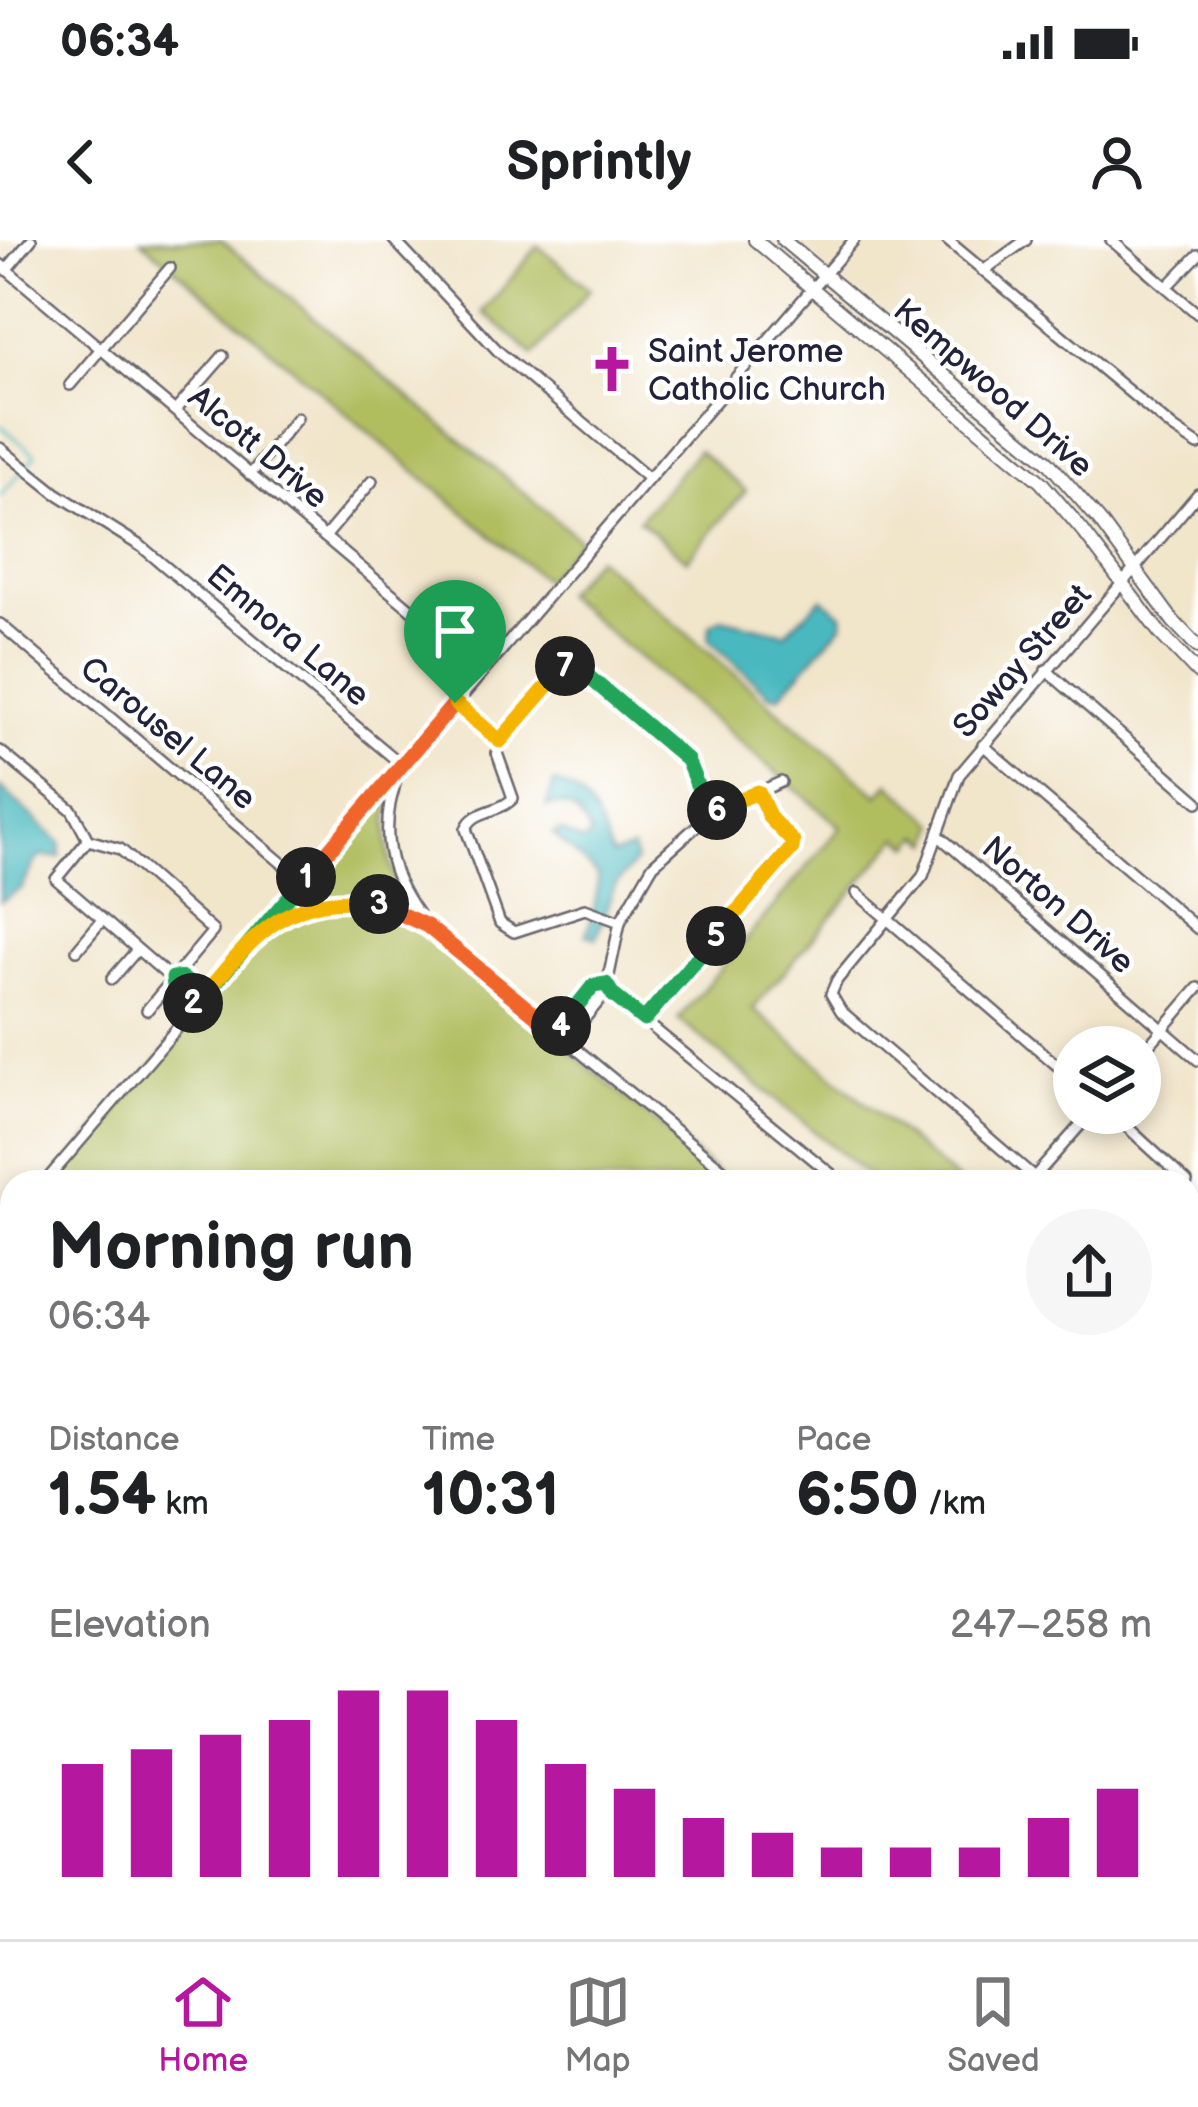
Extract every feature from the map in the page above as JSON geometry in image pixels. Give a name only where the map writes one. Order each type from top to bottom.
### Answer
[{"type":"main road","name":"Kempwood Drive","points":[[755,240],[1041,482],[1121,585],[1198,673]]},
{"type":"main road","name":"Kempwood Drive","points":[[783,240],[1048,462],[1198,647]]},
{"type":"main road","points":[[914,375],[927,361]]},
{"type":"main road","points":[[1060,505],[1076,493]]},
{"type":"main road","points":[[1184,659],[1198,647]]},
{"type":"street","points":[[3,266],[31,240]]},
{"type":"street","points":[[394,240],[499,352],[647,478]]},
{"type":"street","points":[[55,1170],[398,769],[459,706],[483,670],[854,240]]},
{"type":"street","points":[[947,240],[1198,445]]},
{"type":"street","points":[[983,271],[1026,240]]},
{"type":"street","points":[[1111,240],[1198,314]]},
{"type":"street","points":[[1167,287],[1198,255]]},
{"type":"street","name":"Alcott Drive","points":[[3,266],[483,670]]},
{"type":"street","points":[[70,386],[170,268]]},
{"type":"street","points":[[176,410],[223,356]]},
{"type":"street","points":[[250,475],[297,418]]},
{"type":"street","name":"Emnora Lane","points":[[4,456],[174,573],[395,759],[398,769]]},
{"type":"street","points":[[325,537],[372,482]]},
{"type":"street","name":"Soway Street","points":[[1024,1170],[841,1011],[832,994],[837,980],[923,876],[959,775],[1198,494]]},
{"type":"street","name":"Carousel Lane","points":[[0,624],[303,880]]},
{"type":"street","points":[[616,920],[589,910],[514,932],[500,923],[466,829],[472,818],[511,802],[496,753],[500,741],[570,661],[687,760],[709,814]]},
{"type":"street","points":[[1046,670],[1198,802]]},
{"type":"street","points":[[459,706],[500,741]]},
{"type":"street","points":[[983,745],[1198,929]]},
{"type":"street","points":[[0,751],[72,810],[88,840],[120,849],[213,931],[147,1010]]},
{"type":"street","points":[[398,769],[388,817],[390,860],[408,902],[427,926]]},
{"type":"street","points":[[566,1041],[605,994],[616,920],[653,865],[709,814],[781,782]]},
{"type":"street","points":[[644,1020],[792,848],[793,842],[770,818],[758,792]]},
{"type":"street","name":"Norton Drive","points":[[939,836],[1198,1060]]},
{"type":"street","points":[[88,840],[56,879],[137,950],[204,996]]},
{"type":"street","points":[[857,893],[1053,1062]]},
{"type":"street","points":[[264,927],[309,906],[354,901],[399,910],[427,926],[723,1170]]},
{"type":"street","points":[[77,950],[103,920]]},
{"type":"street","points":[[112,979],[137,950]]},
{"type":"street","points":[[173,978],[174,987],[195,1006]]},
{"type":"street","points":[[556,1032],[593,986],[606,984]]},
{"type":"street","points":[[606,984],[613,995],[826,1170]]},
{"type":"street","points":[[1161,1032],[1198,988]]},
{"type":"street","points":[[1043,1170],[1073,1134]]},
{"type":"street","points":[[1135,1134],[1175,1170]]},
{"type":"green space","points":[[141,240],[221,240],[580,540],[545,581]]},
{"type":"green space","points":[[538,246],[590,289],[534,355],[483,312]]},
{"type":"green space","points":[[698,450],[746,491],[687,560],[639,520]]},
{"type":"green space","points":[[596,557],[878,795],[889,783],[937,824],[931,843],[921,835],[911,846],[899,837],[753,1009],[945,1170],[861,1170],[678,1019],[841,827],[563,594]]},
{"type":"green space","points":[[386,791],[390,793],[390,862],[404,903],[332,901],[290,910],[289,904]]},
{"type":"green space","points":[[371,909],[430,936],[713,1170],[63,1170],[266,935],[325,911]]},
{"type":"water","points":[[822,598],[842,614],[843,624],[779,696],[769,694],[709,640],[710,625],[721,618],[785,633]]},
{"type":"water","points":[[554,783],[584,800],[612,856],[632,849],[636,861],[615,886],[596,938],[586,934],[598,875],[553,834],[561,831],[583,842],[591,835],[573,810],[561,805],[546,807]]},
{"type":"water","points":[[0,787],[61,843],[60,857],[38,857],[22,888],[0,902]]},
{"type":"waterway","points":[[0,425],[36,455],[28,464]]},
{"type":"waterway","points":[[0,496],[22,471]]},
{"type":"place","name":"Saint Jerome Catholic Church","points":[[612,369]]},
{"type":"route","points":[[455,703],[264,927],[204,996],[182,978],[173,978],[174,987],[195,1006],[264,927],[309,906],[354,901],[399,910],[427,926],[556,1032],[593,986],[606,984],[644,1020],[792,848],[793,842],[765,811],[758,792],[709,814],[687,760],[570,661],[500,741],[455,703]]}]
